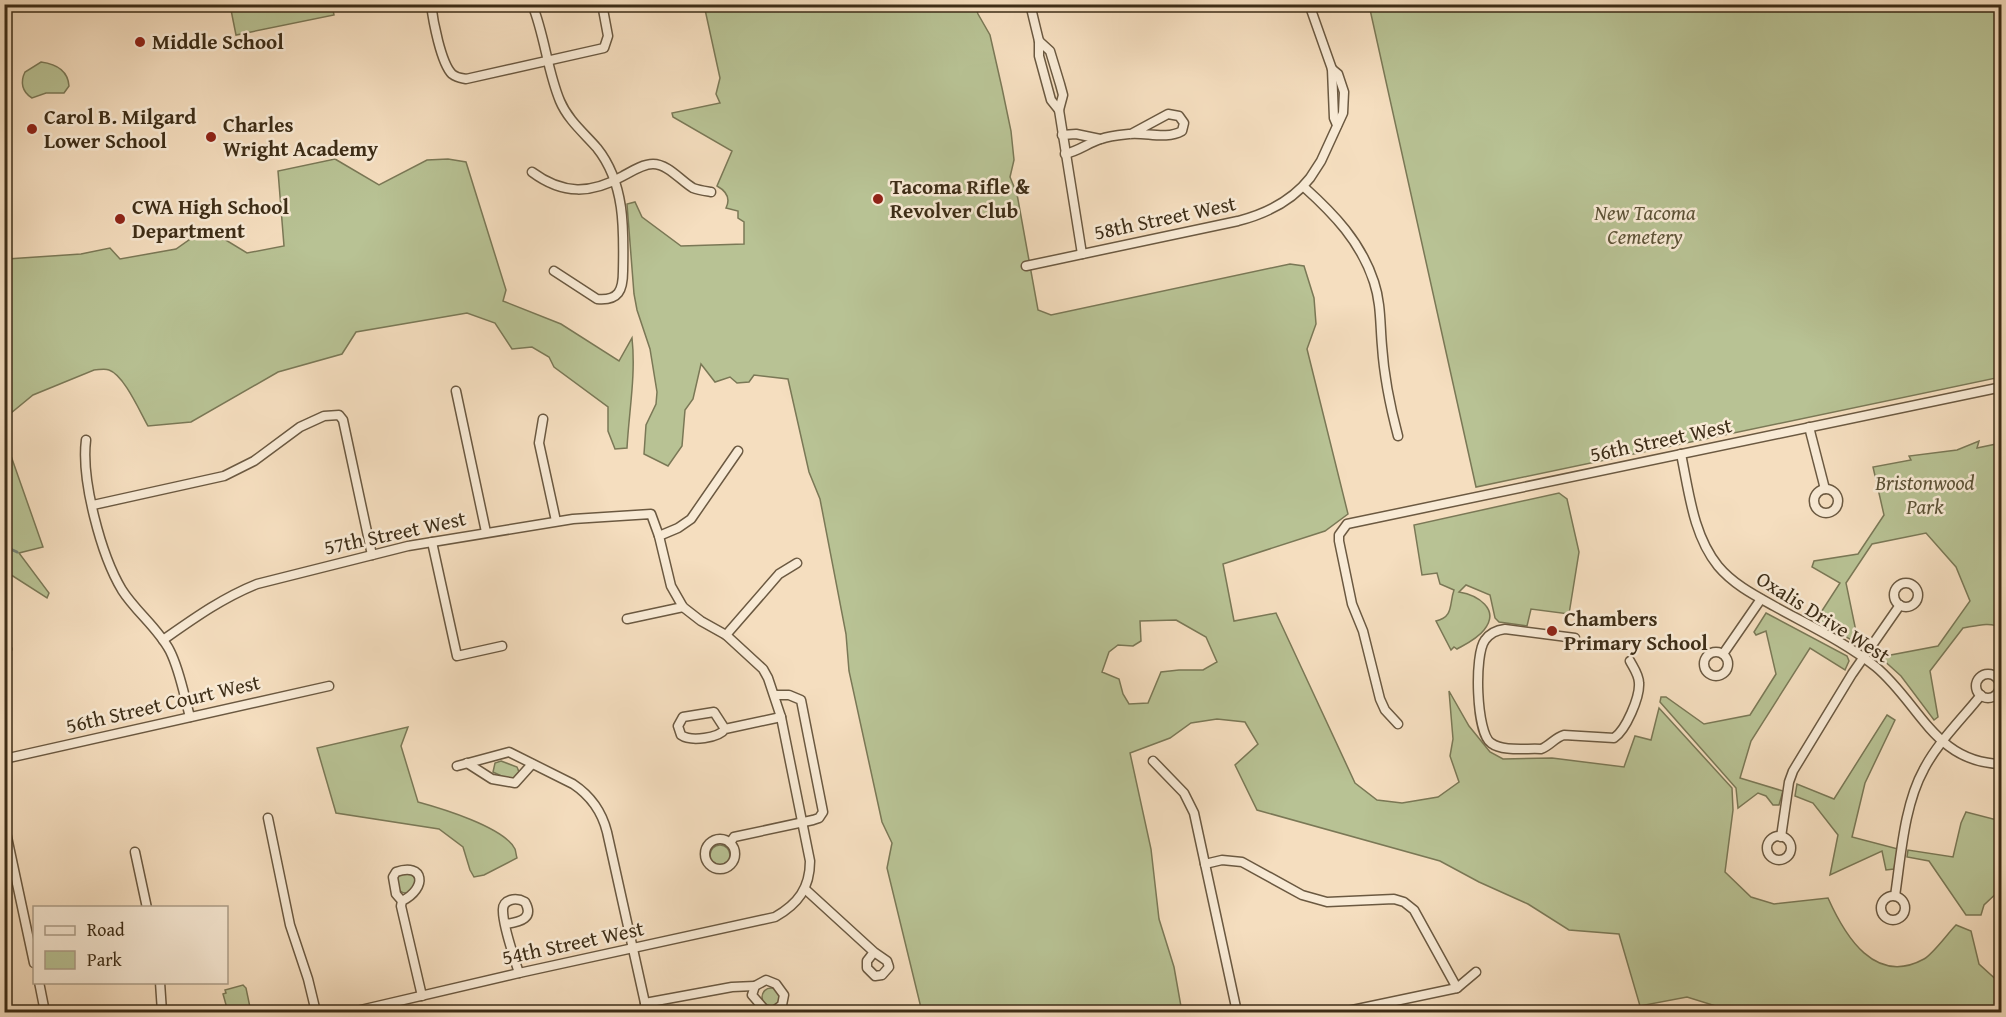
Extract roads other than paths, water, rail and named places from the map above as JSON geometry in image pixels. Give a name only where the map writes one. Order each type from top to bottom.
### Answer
[{"type":"street","points":[[431,4],[434,26],[448,69],[457,77],[466,79],[596,51],[605,47],[608,36],[602,4]]},
{"type":"street","points":[[532,4],[546,60],[566,112],[598,149],[614,181],[623,216],[623,286],[616,296],[597,299],[554,271]]},
{"type":"street","points":[[1309,4],[1332,69],[1338,74],[1344,92],[1344,113],[1316,170],[1304,187],[1346,228],[1360,249],[1374,280],[1380,312],[1384,368],[1398,436]]},
{"type":"street","points":[[1030,5],[1039,41],[1039,56],[1051,100],[1059,110]]},
{"type":"street","points":[[1039,41],[1050,51],[1063,95],[1059,110],[1082,254]]},
{"type":"street","points":[[1065,154],[1077,152],[1100,139],[1131,134],[1169,135],[1182,131],[1184,123],[1179,116],[1168,114],[1131,134]]},
{"type":"street","points":[[1062,135],[1076,134],[1100,139]]},
{"type":"street","points":[[532,172],[545,182],[568,189],[588,189],[614,181],[643,166],[654,164],[667,169],[695,189],[711,192]]},
{"type":"street","name":"58th Street West","points":[[1026,266],[1250,218],[1278,205],[1304,187]]},
{"type":"street","name":"56th Street West","points":[[1398,724],[1385,710],[1380,699],[1363,631],[1352,604],[1339,541],[1343,528],[1352,523],[2001,387]]},
{"type":"street","points":[[456,391],[486,532]]},
{"type":"street","points":[[93,505],[224,477],[254,461],[300,427],[324,416],[339,415],[344,420],[372,555]]},
{"type":"street","points":[[543,419],[539,443],[556,521]]},
{"type":"street","points":[[1809,427],[1825,489]]},
{"type":"street","points":[[86,440],[85,468],[104,549],[122,590],[163,640],[176,665],[190,717]]},
{"type":"street","points":[[738,451],[691,519],[678,528],[659,536],[671,586],[683,607],[701,621],[726,635],[763,669],[781,717],[810,861],[805,889],[874,952]]},
{"type":"street","name":"Oxalis Drive West","points":[[1681,454],[1696,525],[1707,550],[1731,579],[1761,599],[1863,657],[1899,689],[1926,726],[1942,743],[1972,759],[2001,764]]},
{"type":"street","name":"57th Street West","points":[[163,640],[208,608],[234,593],[257,584],[432,542],[556,521],[651,514],[659,536]]},
{"type":"street","points":[[432,542],[457,656],[502,646]]},
{"type":"street","points":[[726,635],[779,574],[797,563]]},
{"type":"street","points":[[1723,654],[1761,599]]},
{"type":"street","points":[[1781,837],[1789,782],[1793,771],[1863,657],[1900,605]]},
{"type":"street","points":[[627,619],[683,607]]},
{"type":"street","points":[[1575,638],[1505,629],[1497,630],[1485,640],[1478,657],[1479,708],[1488,740],[1492,744],[1499,747],[1541,749],[1547,747],[1557,737],[1564,735],[1614,738],[1628,721],[1639,685],[1630,661]]},
{"type":"street","name":"56th Street Court West","points":[[4,759],[329,686]]},
{"type":"street","points":[[730,843],[734,837],[819,818],[823,812],[801,700],[796,697],[774,695]]},
{"type":"street","points":[[1895,896],[1911,800],[1923,769],[1981,695]]},
{"type":"street","points":[[725,729],[716,714],[710,712],[683,717],[678,726],[681,735],[689,739],[721,734],[725,729],[781,717]]},
{"type":"street","points":[[457,766],[509,752],[582,790],[600,813],[607,832],[646,1008],[732,987],[755,986]]},
{"type":"street","points":[[1153,761],[1185,793],[1190,803],[1238,1012]]},
{"type":"street","points":[[467,763],[492,779],[515,783],[532,764]]},
{"type":"street","points":[[268,818],[290,925],[316,1012]]},
{"type":"street","points":[[4,823],[33,958]]},
{"type":"street","points":[[135,852],[147,906]]},
{"type":"street","points":[[1205,864],[1222,860],[1242,862],[1302,895],[1327,902],[1394,899],[1404,902],[1414,910],[1457,988]]},
{"type":"street","name":"54th Street West","points":[[352,1012],[775,917],[796,901],[805,889]]},
{"type":"street","points":[[402,901],[401,906],[422,996]]},
{"type":"street","points":[[506,924],[519,973]]},
{"type":"street","points":[[1343,1012],[1457,988],[1476,972]]},
{"type":"street","points":[[39,984],[45,1012]]},
{"type":"street","points":[[160,984],[162,1012]]},
{"type":"waterway","points":[[4,546],[17,552]]},
{"type":"place","name":"Middle School","points":[[140,42]]},
{"type":"place","name":"Carol B. Milgard Lower School","points":[[32,129]]},
{"type":"place","name":"Charles Wright Academy","points":[[211,137]]},
{"type":"place","name":"Tacoma Rifle & Revolver Club","points":[[878,199]]},
{"type":"place","name":"CWA High School Department","points":[[120,219]]},
{"type":"place","name":"Chambers Primary School","points":[[1552,631]]},
{"type":"park label","name":"New Tacoma Cemetery","points":[[1645,225]]},
{"type":"park label","name":"Bristonwood Park","points":[[1925,495]]}]
